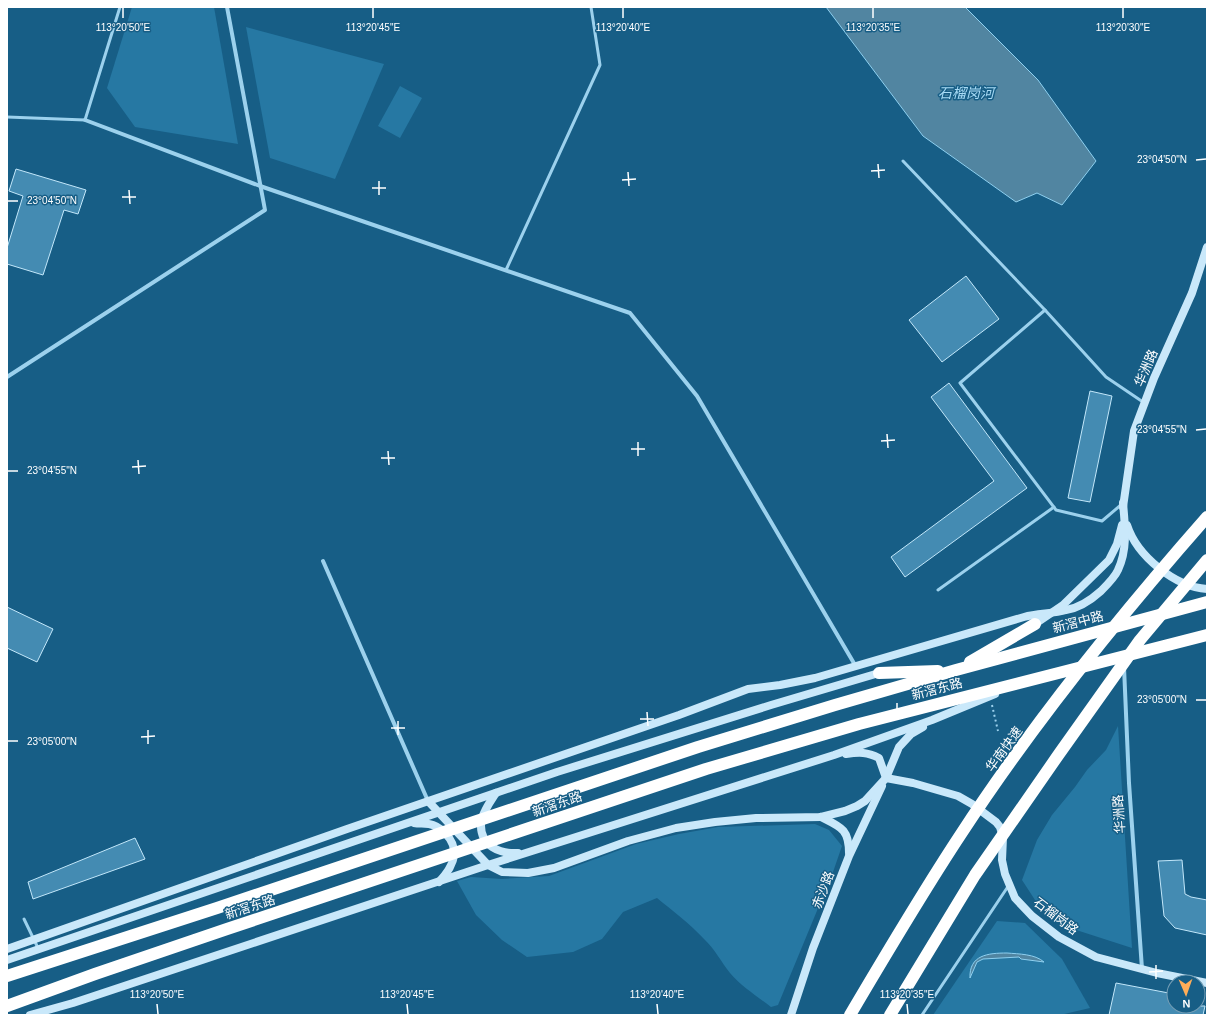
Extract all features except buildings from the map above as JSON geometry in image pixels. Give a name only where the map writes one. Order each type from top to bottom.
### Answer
[{"type":"highway","name":"华南快速","points":[[850,1015],[909,915],[961,833],[1026,740],[1133,602],[1207,517]]},
{"type":"highway","points":[[890,1015],[975,876],[1059,754],[1140,640],[1207,560]]},
{"type":"highway","name":"新滘中路","points":[[956,670],[1207,602]]},
{"type":"highway","points":[[879,673],[956,670],[1035,624]]},
{"type":"highway","points":[[1124,656],[1207,635]]},
{"type":"highway","name":"新滘东路","points":[[7,1006],[227,929],[706,769],[859,724],[1124,656]]},
{"type":"highway","name":"新滘东路","points":[[7,976],[217,908],[698,747],[956,670]]},
{"type":"main road","name":"华洲路","points":[[1123,503],[1134,432],[1154,378],[1192,293],[1207,247]]},
{"type":"main road","points":[[1123,503],[1127,527],[1135,544],[1156,565],[1176,580],[1202,588],[1207,588]]},
{"type":"main road","points":[[1035,624],[1054,612],[1109,560],[1117,544],[1121,527],[1123,503]]},
{"type":"main road","points":[[7,949],[428,801],[679,715],[731,694],[748,689],[802,681],[1024,617],[1066,611],[1079,606],[1095,596],[1109,582],[1118,570],[1124,548],[1123,503]]},
{"type":"main road","points":[[7,960],[38,948],[496,793],[655,741],[879,673]]},
{"type":"main road","points":[[30,1015],[80,1001],[532,851],[834,755],[932,720],[1031,679]]},
{"type":"main road","name":"赤沙路","points":[[791,1015],[813,948],[849,856],[899,747],[911,734],[932,720]]},
{"type":"main road","points":[[428,801],[440,812],[488,866],[502,872],[528,873],[554,868],[628,842],[676,828],[756,818],[821,817],[845,811],[865,801],[886,778],[879,758],[870,754],[859,752],[834,755]]},
{"type":"main road","name":"石榴岗路","points":[[886,778],[913,783],[958,796],[972,804],[996,822],[1000,827],[1003,837],[1002,860],[1009,885],[1015,898],[1032,916],[1059,936],[1096,957],[1207,983]]},
{"type":"main road","points":[[496,793],[486,808],[481,825],[483,837],[487,844],[505,853],[516,854],[532,851]]},
{"type":"main road","points":[[821,817],[840,826],[845,832],[849,841],[849,856]]},
{"type":"main road","points":[[408,823],[430,824],[443,831],[454,845],[455,853],[453,863],[438,882]]},
{"type":"street","points":[[7,377],[265,210],[227,7]]},
{"type":"street","points":[[85,120],[260,186],[630,313],[697,396],[855,665]]},
{"type":"street","points":[[323,561],[428,801]]},
{"type":"street","name":"华洲路","points":[[1124,656],[1129,783],[1142,969]]},
{"type":"lane","points":[[7,116],[85,120],[120,7]]},
{"type":"lane","points":[[506,270],[600,65],[591,7]]},
{"type":"lane","points":[[902,161],[1106,377],[1144,403]]},
{"type":"lane","points":[[1044,310],[960,384],[1056,510],[1102,521],[1123,503]]},
{"type":"lane","points":[[938,590],[1054,507]]},
{"type":"lane","points":[[922,1015],[1009,885]]},
{"type":"lane","points":[[24,919],[38,948]]},
{"type":"shaded area","points":[[132,7],[214,7],[238,144],[135,127],[107,88]]},
{"type":"shaded area","points":[[246,27],[384,64],[335,179],[270,158]]},
{"type":"shaded area","points":[[400,86],[422,98],[400,138],[378,126]]},
{"type":"shaded area","points":[[1118,726],[1132,948],[1070,928],[1035,900],[1022,880],[1037,840],[1052,815],[1087,770],[1106,750]]},
{"type":"shaded area","points":[[815,824],[829,830],[842,846],[833,872],[778,1005],[771,1007],[735,978],[715,951],[699,933],[657,898],[623,912],[602,939],[573,952],[527,957],[502,940],[476,915],[457,881],[471,877],[502,879],[549,876],[636,844],[718,827]]},
{"type":"shaded area","points":[[997,921],[1025,923],[1062,959],[1090,1008],[1060,1015],[933,1015]]},
{"type":"water","name":"石榴岗河","points":[[826,7],[965,7],[1038,80],[1096,161],[1062,205],[1037,193],[1016,202],[923,136]]},
{"type":"water","points":[[1007,953],[1032,956],[1044,962],[1021,959],[1019,957],[983,959],[977,962],[970,978],[973,964],[976,960],[987,955]]}]
